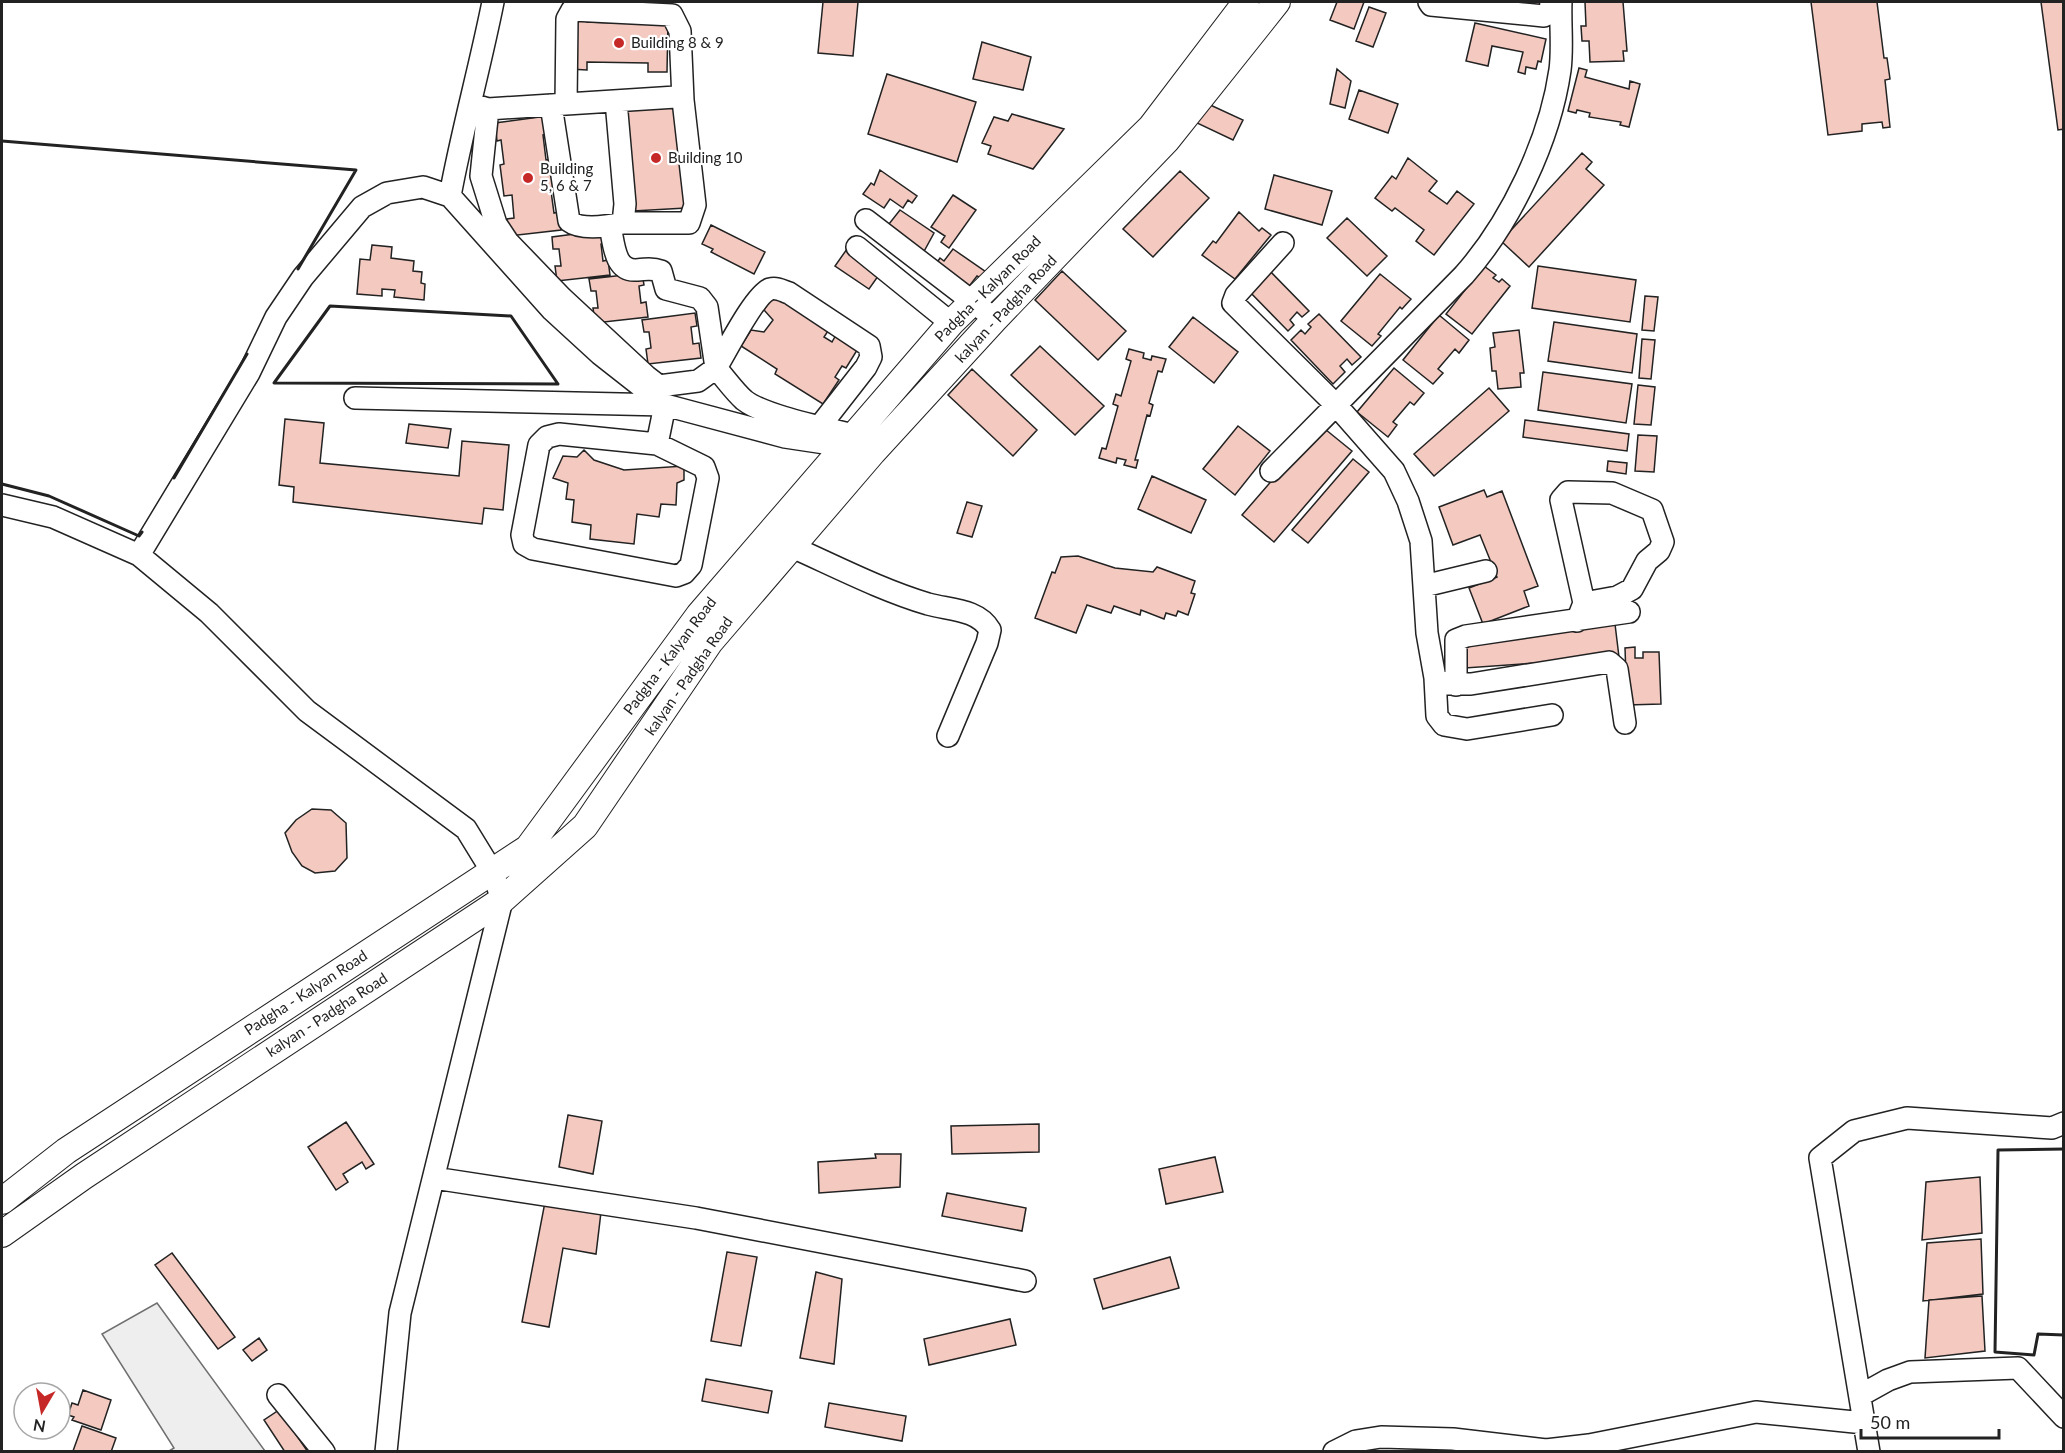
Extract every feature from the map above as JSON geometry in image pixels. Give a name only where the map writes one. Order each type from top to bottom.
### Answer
[{"type":"main road","points":[[1159,133],[1246,2]]},
{"type":"main road","name":"kalyan - Padgha Road","points":[[2,1234],[84,1176],[502,900],[585,826],[710,642],[790,546],[995,320],[1072,222],[1159,133],[1277,2]]},
{"type":"main road","name":"Padgha - Kalyan Road","points":[[2,1201],[66,1151],[494,873],[528,848],[690,626],[848,440],[951,323],[1072,222]]},
{"type":"main road","points":[[690,626],[710,642]]},
{"type":"main road","points":[[66,1151],[84,1176]]},
{"type":"street","points":[[493,2],[481,61],[478,106],[481,176],[496,224],[508,242],[562,298],[659,386],[698,381],[716,368],[768,290],[777,288],[789,293],[869,346],[871,357],[866,367],[820,426]]},
{"type":"street","points":[[1429,2],[1431,5],[1544,16],[1550,12],[1551,2]]},
{"type":"street","points":[[1271,471],[1464,275],[1481,256],[1517,199],[1552,108],[1560,68],[1561,2],[1556,2]]},
{"type":"street","points":[[572,10],[672,15],[680,31],[682,100],[695,205],[689,223],[580,225],[569,221],[558,104],[567,19],[572,10]]},
{"type":"street","points":[[478,106],[676,97],[682,100]]},
{"type":"street","points":[[616,101],[625,204],[617,225],[619,262],[629,271],[661,270],[666,289],[700,298],[707,307],[716,368],[745,401],[769,412],[820,426],[873,452]]},
{"type":"street","points":[[450,196],[478,106]]},
{"type":"street","points":[[139,555],[249,373],[276,317],[303,277],[362,207],[387,193],[423,187],[450,196],[552,310],[600,354],[665,405]]},
{"type":"street","points":[[866,220],[995,320]]},
{"type":"street","points":[[1283,243],[1236,295],[1233,303],[1336,405],[1394,471],[1408,501],[1421,542],[1427,633],[1435,678],[1437,716],[1444,725],[1467,729],[1552,715]]},
{"type":"street","points":[[857,247],[951,323]]},
{"type":"street","points":[[355,398],[665,405],[785,436],[848,440]]},
{"type":"street","points":[[657,444],[665,405]]},
{"type":"street","points":[[559,434],[657,444],[693,459],[704,467],[708,477],[691,565],[684,573],[676,576],[532,549],[524,544],[522,535],[539,445],[547,437],[559,434]]},
{"type":"street","points":[[1427,633],[1456,640],[1581,612],[1632,589],[1647,561],[1659,551],[1663,543],[1653,510],[1626,501],[1612,493],[1568,492],[1561,500],[1581,612]]},
{"type":"street","points":[[2,505],[53,517],[139,555],[209,613],[307,711],[466,830],[494,873],[502,900],[400,1313],[386,1452]]},
{"type":"street","points":[[790,546],[926,603],[974,614],[984,621],[990,630],[987,644],[948,736]]},
{"type":"street","points":[[1424,586],[1486,571]]},
{"type":"street","points":[[1581,612],[1629,612]]},
{"type":"street","points":[[1456,640],[1456,685]]},
{"type":"street","points":[[1435,678],[1456,685],[1609,662],[1617,669],[1625,723]]},
{"type":"street","points":[[1869,1452],[1820,1158],[1854,1131],[1907,1118],[2052,1128],[2064,1123]]},
{"type":"street","points":[[434,1178],[696,1218],[1025,1281]]},
{"type":"street","points":[[1861,1395],[1888,1380],[1910,1372],[2018,1368],[2064,1417]]},
{"type":"street","points":[[278,1395],[324,1452]]},
{"type":"street","points":[[1334,1452],[1356,1441],[1381,1437],[1453,1439],[1546,1450],[1589,1446],[1756,1412],[1864,1423]]},
{"type":"shaded area","points":[[157,1303],[265,1451],[169,1451],[174,1448],[102,1334]]},
{"type":"building","points":[[823,2],[858,2],[853,56],[818,53]]},
{"type":"building","points":[[1337,2],[1364,2],[1354,29],[1330,20]]},
{"type":"building","points":[[1455,2],[1545,2],[1544,8]]},
{"type":"building","points":[[1585,2],[1623,2],[1627,51],[1623,51],[1624,61],[1590,62],[1589,41],[1582,41],[1581,26],[1586,26]]},
{"type":"building","points":[[1811,2],[1877,2],[1884,58],[1887,58],[1890,79],[1885,80],[1890,127],[1883,128],[1882,122],[1862,124],[1862,131],[1828,135]]},
{"type":"building","points":[[2041,2],[2064,2],[2064,129],[2058,130]]},
{"type":"building","points":[[1369,7],[1386,13],[1373,47],[1356,41]]},
{"type":"building","name":"Building 8 & 9","points":[[571,17],[588,18],[587,22],[651,24],[668,20],[667,72],[648,72],[648,63],[587,62],[587,70],[569,69]]},
{"type":"building","points":[[1475,23],[1546,39],[1541,62],[1538,61],[1536,69],[1526,67],[1525,74],[1518,72],[1523,52],[1492,46],[1488,66],[1466,61]]},
{"type":"building","points":[[982,42],[1031,57],[1023,90],[973,79]]},
{"type":"building","points":[[1579,68],[1587,70],[1585,77],[1629,89],[1630,81],[1640,84],[1629,127],[1620,125],[1621,122],[1589,117],[1590,113],[1577,110],[1576,113],[1568,111]]},
{"type":"building","points":[[1337,69],[1351,81],[1345,108],[1330,104]]},
{"type":"building","points":[[887,74],[976,102],[957,162],[868,134]]},
{"type":"building","points":[[1359,90],[1398,104],[1388,133],[1349,119]]},
{"type":"building","points":[[1206,103],[1243,120],[1233,140],[1197,123]]},
{"type":"building","name":"Building 10","points":[[680,104],[686,208],[633,211],[627,107]]},
{"type":"building","points":[[1012,114],[1064,129],[1033,169],[988,154],[991,146],[982,143],[994,117],[1008,121]]},
{"type":"building","name":"Building 5, 6 & 7","points":[[547,116],[550,134],[543,135],[546,160],[553,159],[557,190],[551,191],[554,213],[559,212],[561,230],[509,236],[507,219],[514,218],[512,195],[504,196],[500,165],[504,164],[501,140],[497,141],[495,123]]},
{"type":"building","points":[[1582,153],[1592,162],[1586,169],[1604,185],[1529,267],[1501,241]]},
{"type":"building","points":[[1408,158],[1437,181],[1429,191],[1447,204],[1457,191],[1474,204],[1434,255],[1416,241],[1424,230],[1395,208],[1392,211],[1375,198],[1392,176],[1396,179]]},
{"type":"building","points":[[880,170],[917,196],[912,203],[908,200],[903,208],[890,199],[884,208],[863,194],[871,183],[874,185]]},
{"type":"building","points":[[1180,171],[1209,198],[1153,257],[1123,229]]},
{"type":"building","points":[[1274,175],[1332,191],[1322,225],[1265,209]]},
{"type":"building","points":[[953,195],[976,210],[949,248],[941,242],[945,236],[931,227]]},
{"type":"building","points":[[900,210],[934,233],[922,255],[885,229]]},
{"type":"building","points":[[1239,212],[1259,231],[1262,228],[1271,235],[1235,279],[1202,255],[1213,241],[1216,243]]},
{"type":"building","points":[[1347,218],[1387,256],[1367,276],[1327,238]]},
{"type":"building","points":[[711,225],[765,252],[754,274],[711,252],[713,249],[702,244]]},
{"type":"building","points":[[605,230],[606,243],[601,244],[603,261],[608,260],[610,275],[557,281],[555,266],[561,266],[559,249],[553,249],[552,237]]},
{"type":"building","points":[[372,245],[392,247],[391,258],[414,261],[413,271],[422,272],[421,283],[425,284],[424,300],[394,297],[395,290],[382,289],[382,296],[357,294],[360,259],[370,260]]},
{"type":"building","points":[[847,249],[881,272],[869,289],[835,266]]},
{"type":"building","points":[[953,249],[986,272],[981,278],[977,276],[970,285],[974,288],[970,294],[933,268],[940,258],[944,261]]},
{"type":"building","points":[[1484,266],[1496,275],[1493,278],[1499,282],[1502,279],[1510,286],[1472,334],[1446,314]]},
{"type":"building","points":[[1538,266],[1636,280],[1630,322],[1532,308]]},
{"type":"building","points":[[1267,268],[1309,311],[1302,317],[1297,312],[1290,320],[1294,325],[1288,331],[1246,288]]},
{"type":"building","points":[[1062,271],[1126,331],[1098,360],[1035,300]]},
{"type":"building","points":[[642,273],[644,285],[639,286],[641,303],[646,302],[648,317],[595,323],[593,308],[598,308],[596,291],[591,291],[589,279]]},
{"type":"building","points":[[1380,274],[1411,299],[1402,309],[1400,307],[1378,334],[1381,336],[1372,346],[1341,321]]},
{"type":"building","points":[[774,294],[830,328],[824,337],[832,342],[837,333],[859,347],[846,368],[842,366],[835,377],[839,380],[823,404],[775,374],[777,369],[741,346],[751,330],[764,332],[773,320],[764,310]]},
{"type":"building","points":[[1645,296],[1658,297],[1654,331],[1642,330]]},
{"type":"building","points":[[695,313],[697,326],[691,327],[693,344],[699,343],[701,358],[648,364],[646,349],[651,348],[649,332],[644,332],[642,320]]},
{"type":"building","points":[[1319,314],[1361,357],[1352,365],[1347,359],[1340,366],[1345,372],[1333,384],[1291,340],[1301,330],[1305,334],[1311,327],[1308,324]]},
{"type":"building","points":[[1439,315],[1469,340],[1459,353],[1455,349],[1438,369],[1443,373],[1433,384],[1403,360]]},
{"type":"building","points":[[1193,317],[1238,352],[1214,383],[1169,347]]},
{"type":"building","points":[[1554,322],[1637,334],[1632,373],[1548,361]]},
{"type":"building","points":[[1519,330],[1524,373],[1520,373],[1521,387],[1498,389],[1496,371],[1492,371],[1490,348],[1495,347],[1493,333]]},
{"type":"building","points":[[1642,339],[1655,340],[1651,379],[1639,378]]},
{"type":"building","points":[[1040,346],[1104,406],[1075,435],[1011,375]]},
{"type":"building","points":[[1129,349],[1144,353],[1143,358],[1151,360],[1152,356],[1166,359],[1162,372],[1158,371],[1149,403],[1153,405],[1150,416],[1147,415],[1135,460],[1138,460],[1136,468],[1124,465],[1126,460],[1117,458],[1116,463],[1099,458],[1102,448],[1106,449],[1118,406],[1113,404],[1116,394],[1121,396],[1131,361],[1126,359]]},
{"type":"building","points":[[1394,368],[1424,393],[1414,405],[1410,402],[1393,422],[1397,425],[1388,437],[1357,412]]},
{"type":"building","points":[[972,369],[1037,430],[1013,456],[948,395]]},
{"type":"building","points":[[1543,372],[1632,384],[1626,423],[1538,410]]},
{"type":"building","points":[[1638,385],[1655,387],[1651,425],[1634,424]]},
{"type":"building","points":[[1489,388],[1509,411],[1434,476],[1414,454]]},
{"type":"building","points":[[285,419],[324,423],[320,463],[459,476],[462,441],[509,445],[503,510],[484,508],[482,524],[293,502],[294,487],[279,485]]},
{"type":"building","points":[[1525,420],[1629,434],[1627,451],[1523,437]]},
{"type":"building","points":[[409,424],[451,429],[448,448],[406,443]]},
{"type":"building","points":[[1320,425],[1352,451],[1274,542],[1242,515]]},
{"type":"building","points":[[1238,426],[1270,451],[1235,495],[1203,469]]},
{"type":"building","points":[[1638,435],[1657,436],[1654,472],[1635,471]]},
{"type":"building","points":[[584,450],[594,460],[624,470],[684,466],[684,480],[677,483],[676,505],[661,504],[659,517],[637,514],[634,544],[590,539],[591,525],[572,522],[574,500],[566,499],[568,483],[553,478],[563,456],[577,457]]},
{"type":"building","points":[[1353,459],[1369,472],[1308,543],[1292,530]]},
{"type":"building","points":[[1608,461],[1627,463],[1626,474],[1607,471]]},
{"type":"building","points":[[1152,476],[1206,500],[1191,533],[1138,509]]},
{"type":"building","points":[[1484,490],[1487,497],[1502,491],[1538,586],[1524,591],[1529,606],[1483,624],[1469,588],[1497,577],[1480,535],[1453,545],[1439,507]]},
{"type":"building","points":[[967,502],[982,506],[972,537],[957,533]]},
{"type":"building","points":[[1078,556],[1115,568],[1153,572],[1157,567],[1195,581],[1191,593],[1195,594],[1188,615],[1178,611],[1176,616],[1166,613],[1164,619],[1141,610],[1140,615],[1114,606],[1111,613],[1087,605],[1076,633],[1035,618],[1052,572],[1055,573],[1061,557]]},
{"type":"building","points":[[1615,624],[1619,657],[1465,668],[1464,643]]},
{"type":"building","points":[[1635,647],[1635,658],[1643,658],[1643,652],[1659,652],[1661,704],[1627,705],[1625,648]]},
{"type":"building","points":[[312,809],[331,810],[346,823],[347,858],[335,871],[315,873],[302,866],[292,852],[285,833],[296,820]]},
{"type":"building","points":[[568,1115],[602,1121],[593,1174],[559,1167]]},
{"type":"building","points":[[346,1122],[374,1164],[366,1169],[362,1162],[343,1174],[348,1182],[336,1190],[308,1147]]},
{"type":"building","points":[[1039,1124],[1039,1152],[952,1154],[951,1126]]},
{"type":"building","points":[[875,1154],[901,1154],[900,1187],[819,1193],[818,1162],[876,1158]]},
{"type":"building","points":[[1215,1157],[1223,1192],[1166,1204],[1159,1169]]},
{"type":"building","points":[[1980,1177],[1982,1233],[1922,1240],[1926,1182]]},
{"type":"building","points":[[947,1193],[1026,1208],[1022,1231],[942,1216]]},
{"type":"building","points":[[545,1202],[601,1212],[596,1254],[563,1248],[549,1327],[522,1322]]},
{"type":"building","points":[[1981,1239],[1983,1294],[1923,1301],[1927,1243]]},
{"type":"building","points":[[727,1252],[757,1257],[741,1346],[711,1341]]},
{"type":"building","points":[[172,1253],[235,1337],[218,1349],[155,1265]]},
{"type":"building","points":[[1170,1257],[1179,1288],[1103,1309],[1094,1279]]},
{"type":"building","points":[[816,1272],[842,1279],[834,1364],[800,1358]]},
{"type":"building","points":[[1982,1296],[1985,1351],[1925,1358],[1929,1300]]},
{"type":"building","points":[[1010,1319],[1016,1345],[929,1365],[924,1339]]},
{"type":"building","points":[[259,1338],[267,1350],[252,1361],[243,1350]]},
{"type":"building","points":[[706,1379],[772,1391],[768,1413],[702,1401]]},
{"type":"building","points":[[83,1390],[111,1400],[101,1430],[72,1420],[74,1417],[72,1416],[72,1403],[78,1405]]},
{"type":"building","points":[[829,1403],[906,1416],[902,1441],[825,1427]]},
{"type":"building","points":[[279,1410],[308,1452],[285,1452],[264,1420]]},
{"type":"building","points":[[82,1426],[116,1438],[111,1452],[73,1451]]},
{"type":"wall","points":[[2,141],[356,170],[298,269]]},
{"type":"wall","points":[[330,306],[511,316],[558,384],[274,383],[330,306]]},
{"type":"wall","points":[[174,478],[247,354]]},
{"type":"wall","points":[[2,484],[49,496],[139,536],[142,532]]},
{"type":"wall","points":[[2064,1149],[1998,1150],[1995,1352],[2034,1355],[2038,1334],[2064,1335]]},
{"type":"place","name":"Building 8 & 9","points":[[619,43]]},
{"type":"place","name":"Building 10","points":[[656,158]]},
{"type":"place","name":"Building 5, 6 & 7","points":[[528,178]]}]
